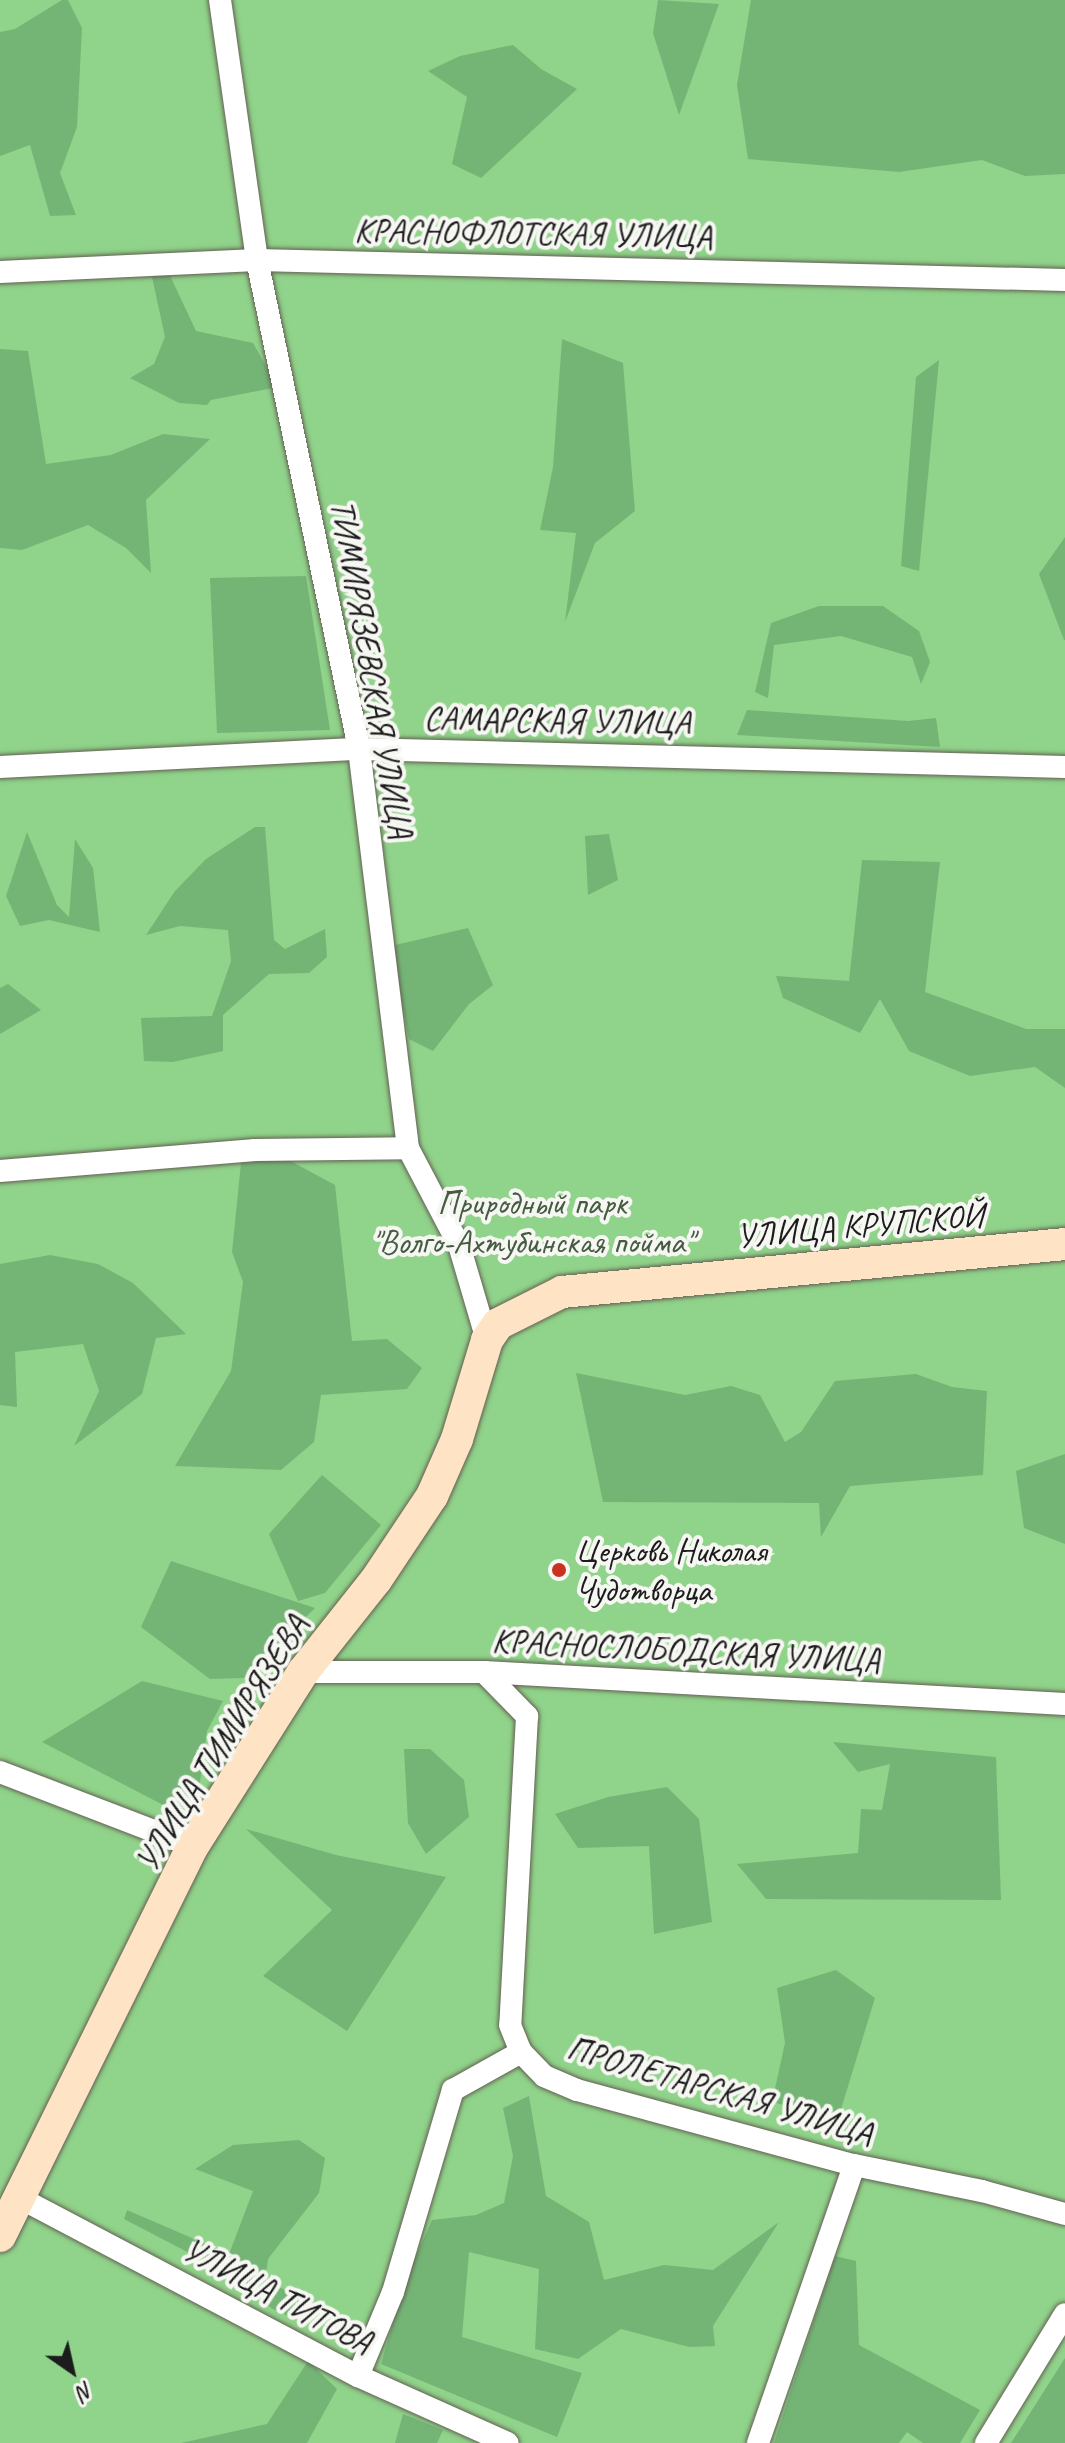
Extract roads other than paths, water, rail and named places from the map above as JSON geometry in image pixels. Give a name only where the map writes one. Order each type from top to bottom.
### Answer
[{"type":"street","name":"ТИМИРЯЗЕВСКАЯ УЛИЦА","points":[[220,0],[257,260],[359,749],[408,1148],[459,1245],[487,1340]]},
{"type":"street","name":"КРАСНОФЛОТСКАЯ УЛИЦА","points":[[0,272],[257,260],[1065,280]]},
{"type":"street","name":"САМАРСКАЯ УЛИЦА","points":[[0,767],[359,749],[1065,767]]},
{"type":"street","points":[[0,1171],[255,1150],[408,1148]]},
{"type":"street","name":"УЛИЦА КРУПСКОЙ","points":[[487,1340],[513,1313],[562,1292],[1065,1244]]},
{"type":"street","name":"УЛИЦА ТИМИРЯЗЕВА","points":[[0,2236],[193,1846],[303,1672],[376,1580],[432,1496],[457,1439],[487,1340]]},
{"type":"street","name":"КРАСНОСЛОБОДСКАЯ УЛИЦА","points":[[303,1672],[484,1672],[1065,1704]]},
{"type":"street","name":"ПРОЛЕТАРСКАЯ УЛИЦА","points":[[484,1672],[527,1716],[510,2025],[521,2052],[544,2076],[577,2090],[854,2165],[982,2191],[1065,2214]]},
{"type":"street","points":[[0,1772],[193,1846]]},
{"type":"street","points":[[358,2376],[393,2292],[453,2090],[521,2052]]},
{"type":"street","points":[[758,2443],[854,2165]]},
{"type":"street","name":"УЛИЦА ТИТОВА","points":[[20,2198],[358,2376],[508,2443]]},
{"type":"street","points":[[986,2443],[1065,2314]]},
{"type":"place","name":"Церковь Николая Чудотворца","points":[[559,1570]]},
{"type":"park label","name":"Природный парк \"Волго-Ахтубинская пойма\"","points":[[532,1222]]}]
